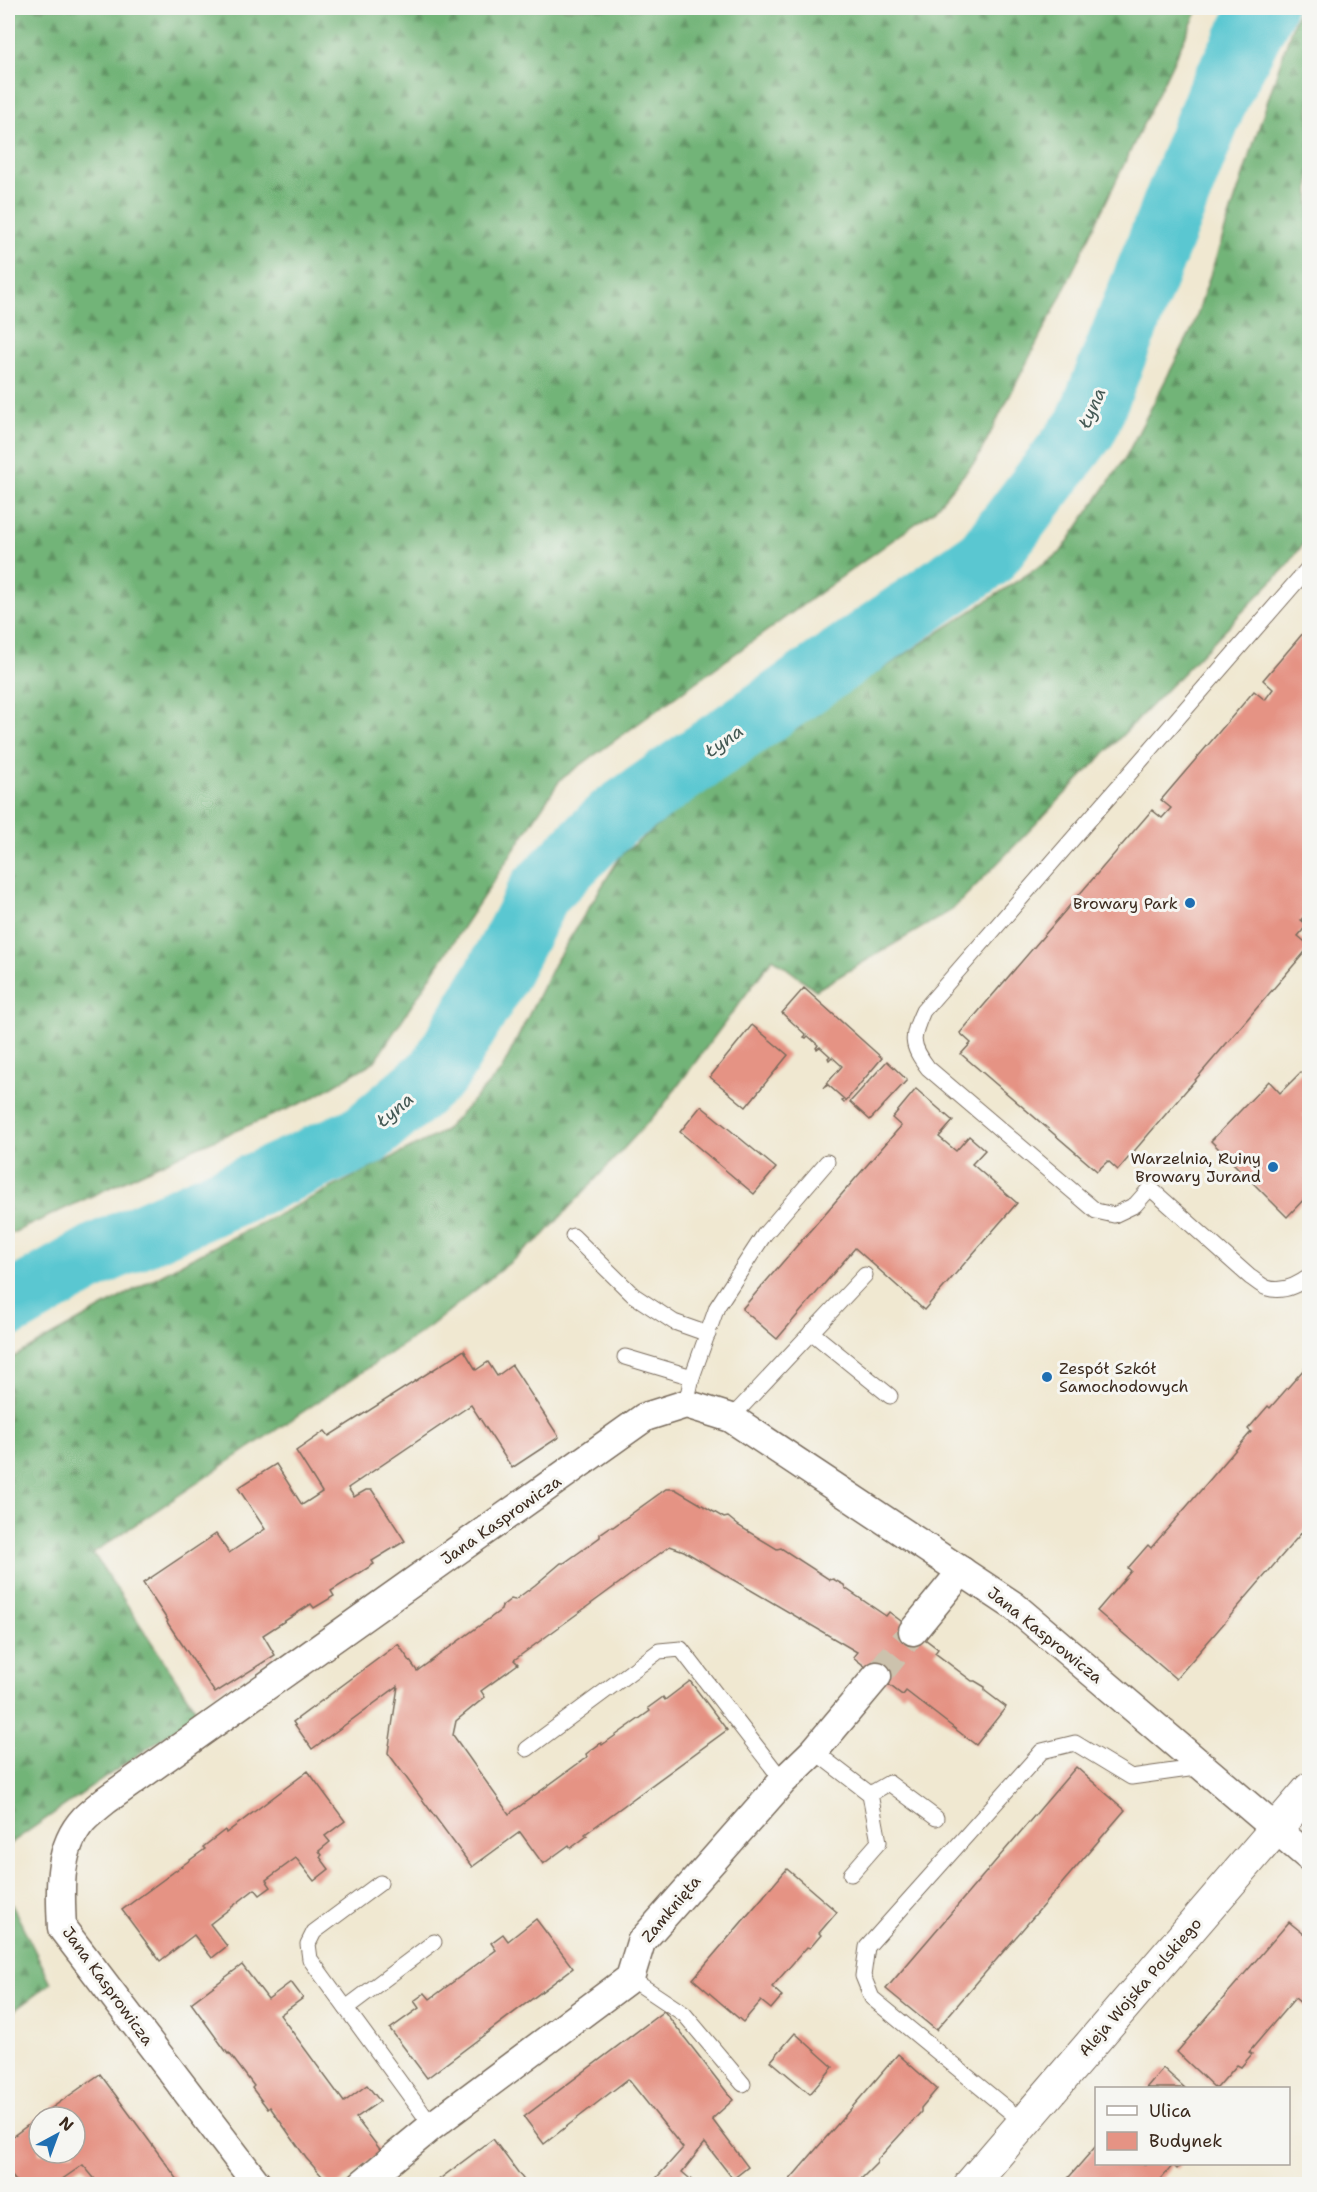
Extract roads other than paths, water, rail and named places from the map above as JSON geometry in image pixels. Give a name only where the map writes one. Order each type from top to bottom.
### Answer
[{"type":"main road","name":"Aleja Wojska Polskiego","points":[[971,2184],[1310,1789]]},
{"type":"street","name":"Jana Kasprowicza","points":[[257,2184],[62,1928],[60,1890],[68,1846],[83,1820],[106,1800],[645,1418],[689,1390],[1014,1606],[1310,1858]]},
{"type":"street","points":[[913,1631],[962,1571]]},
{"type":"street","name":"Zamknięta","points":[[630,1978],[641,1942],[783,1781],[814,1751],[877,1676]]},
{"type":"street","points":[[362,2184],[432,2126],[630,1978]]},
{"type":"lane","points":[[1310,566],[923,1011],[914,1031],[915,1050],[928,1068],[1096,1211],[1114,1215],[1135,1205],[1150,1188],[1250,1277],[1267,1288],[1284,1289],[1300,1284],[1310,1276]]},
{"type":"lane","points":[[625,1357],[689,1390],[717,1307],[764,1235],[827,1162]]},
{"type":"lane","points":[[573,1236],[633,1295],[674,1322],[708,1334]]},
{"type":"lane","points":[[731,1419],[865,1275]]},
{"type":"lane","points":[[811,1332],[890,1396]]},
{"type":"lane","points":[[527,1749],[659,1651],[681,1649],[783,1781]]},
{"type":"lane","points":[[1024,2123],[873,1998],[863,1976],[867,1947],[1042,1751],[1075,1743],[1131,1777],[1203,1767]]},
{"type":"lane","points":[[814,1751],[870,1794],[879,1842],[851,1874]]},
{"type":"lane","points":[[870,1794],[889,1783],[936,1818]]},
{"type":"lane","points":[[380,1883],[314,1932],[308,1944],[310,1959],[432,2126]]},
{"type":"lane","points":[[346,2008],[434,1942]]},
{"type":"lane","points":[[630,1978],[684,2014],[743,2084]]},
{"type":"waterway","name":"Łyna","points":[[8,1306],[99,1254],[364,1136],[439,1072],[495,978],[540,891],[613,818],[986,558],[1086,427],[1217,97],[1263,8]]},
{"type":"tunnel","points":[[877,1676],[913,1631]]},
{"type":"place","name":"Browary Park","points":[[1190,903]]},
{"type":"place","name":"Warzelnia, Ruiny Browary Jurand","points":[[1273,1167]]},
{"type":"place","name":"Zespół Szkół Samochodowych","points":[[1047,1377]]}]
